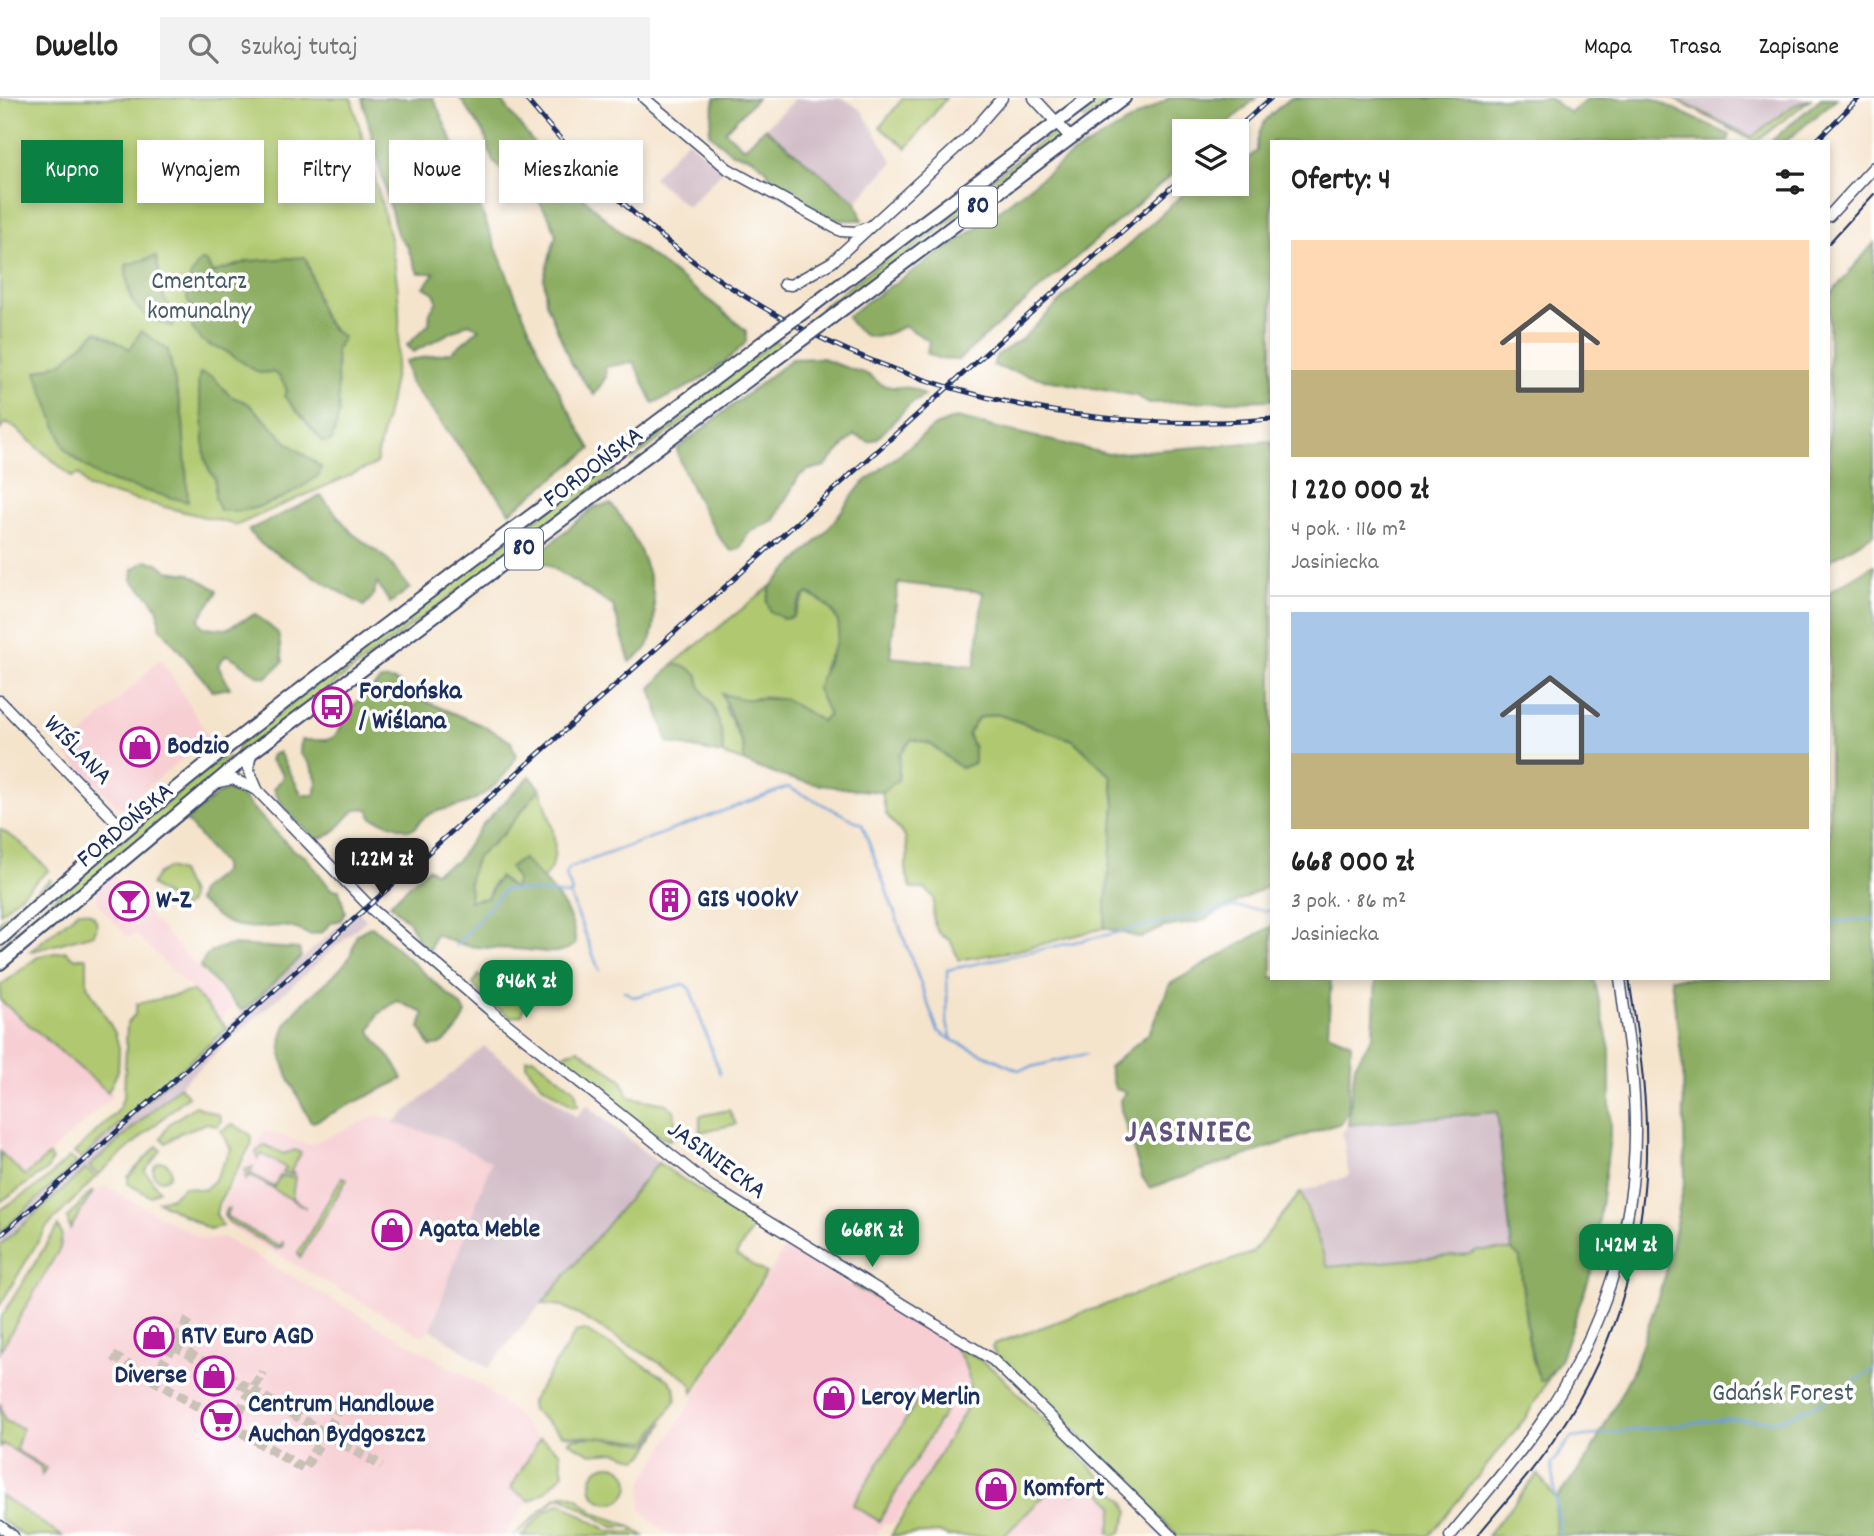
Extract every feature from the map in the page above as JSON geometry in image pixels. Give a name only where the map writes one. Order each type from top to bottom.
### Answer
[{"type":"main road","name":"FORDOŃSKA","points":[[0,939],[124,830],[228,746],[1089,98]]},
{"type":"main road","name":"FORDOŃSKA","points":[[0,963],[251,753],[1124,98]]},
{"type":"street","points":[[644,98],[728,169],[841,231],[856,232],[870,227]]},
{"type":"street","points":[[784,284],[791,285],[832,262],[967,138],[1002,98]]},
{"type":"street","points":[[1034,98],[1071,138]]},
{"type":"street","points":[[1830,215],[1874,167]]},
{"type":"street","name":"WIŚLANA","points":[[0,701],[124,830]]},
{"type":"street","points":[[251,753],[248,768],[257,790]]},
{"type":"street","points":[[206,789],[233,779],[257,790]]},
{"type":"street","name":"JASINIECKA","points":[[257,790],[374,911],[498,1017],[709,1186],[993,1360],[1172,1536]]},
{"type":"street","points":[[1450,1536],[1553,1405],[1592,1333],[1615,1270],[1630,1202],[1635,1142],[1633,1084],[1620,980]]},
{"type":"street","points":[[0,1527],[13,1536]]},
{"type":"shaded area","points":[[796,98],[843,98],[862,111],[893,162],[856,202],[765,128]]},
{"type":"shaded area","points":[[1673,98],[1812,98],[1760,140],[1754,140]]},
{"type":"shaded area","points":[[687,140],[723,171],[687,207],[653,177]]},
{"type":"shaded area","points":[[161,659],[209,737],[121,809],[64,753]]},
{"type":"shaded area","points":[[113,875],[233,1007],[221,1019],[135,933],[129,938],[98,905],[97,890]]},
{"type":"shaded area","points":[[357,909],[366,920],[0,1245],[0,1233]]},
{"type":"shaded area","points":[[0,1000],[113,1096],[25,1176],[0,1152]]},
{"type":"shaded area","points":[[484,1046],[576,1117],[587,1105],[658,1163],[488,1368],[431,1329],[491,1162],[439,1136],[393,1123]]},
{"type":"shaded area","points":[[1497,1112],[1512,1250],[1328,1267],[1301,1192],[1349,1176],[1342,1133],[1348,1125]]},
{"type":"shaded area","name":"Agata Meble","points":[[378,1115],[439,1136],[491,1162],[431,1329],[422,1336],[236,1231],[225,1222],[222,1214],[221,1207],[265,1130],[309,1145]]},
{"type":"shaded area","name":"Centrum Handlowe Auchan Bydgoszcz","points":[[106,1186],[203,1240],[223,1237],[481,1385],[512,1410],[551,1453],[535,1492],[503,1536],[53,1536],[0,1500],[0,1339],[91,1193]]},
{"type":"shaded area","name":"Leroy Merlin","points":[[785,1247],[955,1345],[1073,1467],[1123,1512],[1112,1536],[945,1536],[914,1507],[968,1414],[894,1523],[883,1524],[876,1536],[672,1536],[650,1521],[641,1508],[643,1481]]},
{"type":"green space","name":"Cmentarz komunalny","points":[[0,98],[351,98],[363,140],[278,140],[278,203],[375,203],[375,180],[393,253],[399,316],[392,392],[376,464],[237,525],[88,488],[79,474],[72,477],[14,427],[6,423],[0,430]]},
{"type":"green space","points":[[362,98],[433,98],[452,140],[389,140],[389,203],[375,140]]},
{"type":"green space","points":[[460,98],[500,98],[531,140],[499,140],[499,167],[493,162],[484,133]]},
{"type":"green space","points":[[715,98],[757,98],[725,131],[744,148],[765,128],[856,202],[862,220],[824,220],[785,197],[773,184],[766,169],[752,158],[730,152],[709,133]]},
{"type":"green space","points":[[903,98],[946,98],[907,148],[880,127]]},
{"type":"green space","points":[[1098,98],[1114,98],[1085,120],[1079,112]]},
{"type":"green space","points":[[1169,98],[1256,98],[1232,119],[1172,119],[1172,174],[958,360],[939,359],[927,353],[929,341],[905,326],[887,334],[866,336],[847,317],[964,237],[1071,155]]},
{"type":"green space","points":[[1291,98],[1549,98],[1570,113],[1589,98],[1651,98],[1730,135],[1729,140],[1270,140],[1270,400],[1147,403],[1137,396],[1047,380],[993,366],[996,356],[1023,338],[1080,282],[1125,248],[1181,196],[1249,196],[1249,157],[1257,151],[1259,134],[1266,120]]},
{"type":"green space","points":[[1673,98],[1752,137],[1793,106],[1812,98],[1758,140],[1751,140]]},
{"type":"green space","points":[[1821,98],[1837,98],[1787,140],[1772,140]]},
{"type":"green space","points":[[1058,129],[1062,134],[1056,141],[828,313],[821,308]]},
{"type":"green space","points":[[389,203],[478,203],[546,364],[591,449],[510,512],[410,382],[405,361],[452,352],[479,329],[469,323],[413,352],[407,345],[429,324],[430,312],[437,301],[434,293],[424,287],[434,273],[418,273],[407,246],[397,234]]},
{"type":"green space","points":[[540,203],[589,203],[627,237],[746,331],[746,342],[703,378],[653,403],[634,362],[605,367],[606,377],[594,395],[571,363],[546,302],[544,277],[556,235],[551,220]]},
{"type":"green space","points":[[1874,243],[1874,534],[1830,560],[1830,295]]},
{"type":"green space","points":[[156,256],[164,298],[174,316],[173,327],[142,312],[136,306],[129,290],[126,265]]},
{"type":"green space","points":[[305,257],[321,311],[333,330],[343,337],[336,351],[339,413],[332,441],[323,442],[284,396],[287,390],[280,377],[272,372],[259,373],[222,349],[200,339],[192,328],[194,313],[187,298],[190,277],[200,261],[207,262],[212,273],[249,261]]},
{"type":"green space","points":[[97,331],[130,349],[141,331],[168,350],[183,420],[188,502],[100,477],[65,449],[36,372],[63,362]]},
{"type":"green space","points":[[775,341],[783,346],[632,460],[639,442]]},
{"type":"green space","points":[[822,358],[867,374],[883,385],[914,389],[924,396],[909,405],[878,438],[869,442],[854,435],[825,466],[799,476],[774,520],[748,533],[740,549],[732,551],[717,534],[700,504],[677,449],[792,359]]},
{"type":"green space","points":[[200,373],[213,377],[230,396],[248,403],[288,443],[321,467],[319,475],[297,490],[259,507],[220,510],[215,498],[215,478],[206,463],[198,388]]},
{"type":"green space","points":[[956,418],[1108,454],[1270,441],[1270,885],[1199,922],[1164,927],[1141,938],[1104,928],[1115,804],[1111,776],[1073,740],[996,714],[978,718],[968,734],[974,748],[974,763],[961,768],[930,744],[912,739],[900,754],[898,780],[882,792],[795,780],[745,762],[743,745],[722,694],[743,699],[785,699],[822,721],[829,715],[817,689],[838,636],[834,614],[825,604],[808,593],[801,599],[793,617],[784,619],[770,611],[767,601],[771,586],[824,534],[861,485],[935,426]],"holes":[[[898,583],[983,592],[975,666],[890,657]]]},
{"type":"green space","points":[[620,456],[613,474],[245,751],[237,752],[239,743]]},
{"type":"green space","points":[[321,496],[352,533],[386,558],[410,588],[390,603],[377,583],[373,596],[364,606],[262,545],[248,530]]},
{"type":"green space","points":[[611,504],[632,534],[652,589],[654,608],[649,644],[630,662],[613,606],[535,557],[594,507]]},
{"type":"green space","points":[[146,561],[158,563],[168,571],[190,574],[217,590],[199,620],[203,627],[226,629],[255,614],[278,633],[283,662],[266,678],[226,655],[218,665],[230,688],[213,691],[159,626],[156,606],[132,580],[133,569]]},
{"type":"green space","name":"Gdańsk Forest","points":[[1874,565],[1874,1536],[1555,1536],[1556,1499],[1589,1456],[1634,1368],[1665,1276],[1685,1180],[1683,1069],[1671,980],[1830,980],[1830,591]]},
{"type":"green space","points":[[771,586],[770,606],[783,619],[793,617],[807,593],[829,606],[841,627],[840,637],[823,667],[829,715],[822,721],[786,702],[764,697],[752,698],[725,708],[743,745],[745,762],[722,754],[723,742],[719,723],[701,688],[698,675],[673,664]]},
{"type":"green space","points":[[673,664],[687,667],[698,675],[701,688],[719,723],[723,742],[722,754],[668,743],[651,688]]},
{"type":"green space","points":[[381,680],[398,682],[408,694],[488,728],[511,742],[516,756],[497,784],[483,794],[469,802],[432,813],[415,828],[408,830],[372,818],[369,810],[362,808],[350,814],[334,832],[317,839],[292,816],[277,796],[274,789],[283,777],[282,772],[270,760],[272,755],[279,752],[302,795],[314,795],[316,779],[312,768],[300,754],[301,740],[327,740],[334,737],[341,727],[343,715]]},
{"type":"green space","points":[[996,714],[1073,740],[1111,776],[1115,804],[1104,928],[1019,950],[959,960],[950,940],[936,928],[933,917],[934,898],[926,889],[911,888],[905,870],[908,856],[905,837],[886,814],[882,792],[898,780],[899,754],[912,739],[930,744],[961,768],[974,748],[967,734],[978,718]]},
{"type":"green space","points":[[229,758],[227,766],[0,956],[0,946],[111,848],[219,760]]},
{"type":"green space","points":[[530,776],[540,788],[504,833],[477,857],[470,876],[469,901],[487,898],[499,877],[514,889],[517,880],[509,867],[523,859],[550,887],[565,909],[571,920],[575,945],[563,951],[552,952],[480,947],[459,944],[435,934],[430,950],[420,944],[409,922],[390,904],[428,868],[435,872],[457,861],[483,824]]},
{"type":"green space","points":[[540,788],[554,836],[554,860],[549,870],[542,879],[523,859],[514,889],[494,882],[487,898],[469,902],[470,876],[477,857],[504,833]]},
{"type":"green space","points":[[229,790],[242,797],[292,849],[306,857],[331,889],[339,890],[345,912],[341,920],[330,923],[323,932],[309,935],[290,927],[239,926],[226,922],[197,901],[201,889],[223,872],[223,865],[186,820],[221,792]]},
{"type":"green space","points":[[0,829],[20,842],[49,870],[0,913]]},
{"type":"green space","points":[[168,868],[180,872],[190,894],[189,903],[183,908],[151,885],[157,874]]},
{"type":"green space","points":[[51,879],[45,892],[0,927],[0,921]]},
{"type":"green space","points":[[79,911],[88,912],[94,917],[97,925],[94,934],[29,952]]},
{"type":"green space","points":[[372,926],[466,1013],[452,1035],[435,1046],[430,1046],[420,1028],[424,1013],[397,1001],[378,1014],[370,1031],[397,1066],[403,1079],[314,1122],[310,1121],[283,1062],[281,1044],[284,1029],[302,1004],[348,959],[357,934]]},
{"type":"green space","points":[[1270,927],[1270,980],[1331,980],[1328,1033],[1351,1043],[1348,1112],[1341,1123],[1150,1188],[1142,1177],[1121,1110],[1120,1100],[1126,1092],[1115,1089],[1109,1067],[1149,1033],[1170,984]]},
{"type":"green space","points":[[232,945],[299,949],[301,957],[246,1009],[241,1010],[200,967],[212,951]]},
{"type":"green space","points":[[65,951],[74,958],[87,958],[87,985],[115,1033],[119,1048],[118,1071],[108,1092],[0,1000],[0,986],[39,956]]},
{"type":"green space","points":[[479,975],[500,982],[522,981],[529,989],[522,1015],[511,1017],[485,1000],[473,984]]},
{"type":"green space","points":[[1376,980],[1594,980],[1610,1050],[1610,1137],[1593,1267],[1560,1360],[1544,1381],[1540,1381],[1531,1351],[1520,1258],[1512,1250],[1497,1112],[1348,1125],[1355,1065],[1373,1035]]},
{"type":"green space","points":[[193,991],[227,1028],[81,1159],[74,1153],[118,1111],[124,1096],[127,1024],[135,1014],[137,1004]]},
{"type":"green space","points":[[578,1049],[621,1079],[629,1097],[666,1104],[674,1110],[677,1134],[669,1140],[650,1132],[562,1060],[563,1054]]},
{"type":"green space","points":[[534,1058],[575,1090],[578,1106],[573,1106],[541,1084],[526,1065],[526,1059]]},
{"type":"green space","points":[[180,1086],[188,1096],[98,1175],[89,1167]]},
{"type":"green space","points":[[195,1106],[219,1115],[221,1120],[218,1126],[207,1123],[180,1133],[166,1143],[161,1138],[169,1124]]},
{"type":"green space","points":[[729,1110],[736,1124],[700,1132],[700,1116]]},
{"type":"green space","points":[[233,1124],[251,1135],[252,1143],[218,1204],[216,1214],[223,1226],[209,1229],[158,1201],[172,1197],[184,1187],[204,1190],[214,1181],[231,1149],[221,1131]]},
{"type":"green space","points":[[265,1145],[283,1154],[295,1150],[301,1153],[291,1171],[296,1174],[283,1173],[286,1168],[262,1154],[258,1159],[256,1152]]},
{"type":"green space","points":[[157,1146],[161,1150],[145,1171],[159,1190],[150,1196],[128,1184],[128,1177]]},
{"type":"green space","points":[[0,1152],[25,1176],[49,1155],[52,1160],[48,1169],[0,1202]]},
{"type":"green space","points":[[70,1157],[77,1163],[0,1233],[0,1210],[42,1183]]},
{"type":"green space","points":[[162,1162],[168,1165],[171,1171],[168,1177],[162,1180],[156,1177],[153,1171],[156,1165]]},
{"type":"green space","points":[[658,1163],[754,1226],[736,1255],[766,1273],[693,1393],[692,1385],[685,1378],[563,1306],[542,1304]]},
{"type":"green space","points":[[253,1167],[250,1173],[274,1187],[280,1176],[295,1177],[292,1198],[306,1208],[249,1175],[246,1180],[245,1170]]},
{"type":"green space","points":[[86,1169],[96,1177],[46,1228],[0,1305],[0,1245]]},
{"type":"green space","points":[[342,1177],[347,1179],[300,1258],[298,1253]]},
{"type":"green space","points":[[93,1192],[70,1229],[67,1218]]},
{"type":"green space","points":[[1301,1192],[1328,1267],[1470,1254],[1478,1250],[1512,1250],[1520,1257],[1529,1342],[1538,1372],[1544,1381],[1560,1360],[1524,1420],[1429,1536],[1178,1536],[1050,1406],[998,1359],[992,1348],[994,1344],[1252,1253]]},
{"type":"green space","points":[[226,1209],[229,1209],[226,1216],[280,1247],[283,1241],[283,1247],[277,1249],[229,1222],[224,1216]]},
{"type":"green space","points":[[58,1226],[62,1235],[60,1248],[0,1351],[0,1319]]},
{"type":"green space","points":[[856,1285],[910,1316],[853,1286]]},
{"type":"green space","name":"Komfort","points":[[928,1327],[997,1372],[1124,1501],[1129,1512],[1121,1532],[1114,1536],[1109,1533],[1114,1506],[1089,1480],[1074,1494],[1060,1480],[1004,1536],[947,1536],[939,1532],[891,1536],[965,1411],[970,1393],[965,1364],[955,1348]]},
{"type":"green space","points":[[585,1330],[669,1380],[674,1387],[676,1400],[648,1441],[563,1435],[532,1410],[531,1402],[576,1332]]},
{"type":"green space","points":[[920,1396],[945,1411],[879,1521],[853,1505]]},
{"type":"green space","points":[[0,1403],[5,1421],[22,1428],[16,1450],[46,1468],[42,1475],[40,1466],[3,1444],[0,1447]]},
{"type":"green space","points":[[664,1422],[646,1453],[637,1459],[616,1452],[591,1454],[568,1442],[571,1439],[593,1437],[649,1444]]},
{"type":"green space","points":[[540,1438],[560,1452],[563,1474],[546,1491],[530,1501],[511,1488]]},
{"type":"green space","points":[[610,1465],[624,1470],[629,1484],[624,1498],[610,1503],[596,1498],[591,1484],[596,1470]]},
{"type":"green space","points":[[1538,1474],[1556,1499],[1555,1536],[1487,1536]]},
{"type":"green space","points":[[565,1494],[578,1498],[599,1514],[631,1527],[613,1527],[563,1497],[557,1498],[514,1536],[555,1498]]},
{"type":"green space","points":[[0,1495],[62,1536],[24,1536],[0,1519]]},
{"type":"green space","points":[[561,1503],[610,1532],[631,1532],[633,1529],[644,1536],[521,1536],[546,1511]]},
{"type":"waterway","points":[[456,946],[505,889],[570,895],[572,892],[566,875],[569,868],[788,787],[862,824],[938,1031],[1018,1070],[1086,1054]]},
{"type":"waterway","points":[[570,895],[599,970]]},
{"type":"waterway","points":[[952,1040],[947,1023],[947,970],[1235,907],[1270,911]]},
{"type":"waterway","points":[[1830,922],[1874,919]]},
{"type":"waterway","points":[[624,991],[634,997],[684,984],[690,989],[720,1074]]},
{"type":"waterway","points":[[1561,1536],[1551,1465],[1571,1438],[1725,1419],[1777,1421],[1821,1403],[1874,1369]]},
{"type":"tunnel","points":[[153,1380],[191,1316]]},
{"type":"tunnel","points":[[174,1345],[382,1466]]},
{"type":"tunnel","points":[[113,1356],[304,1469],[342,1405]]},
{"type":"tunnel","points":[[231,1425],[263,1372]]},
{"type":"tram line","points":[[1830,242],[1874,194]]},
{"type":"tram line","points":[[1477,1536],[1540,1459],[1580,1397],[1614,1324],[1626,1286],[1636,1247],[1646,1166],[1642,1070],[1629,980]]},
{"type":"railway","points":[[525,98],[593,173],[667,241],[733,288],[803,329],[876,362],[952,388],[1031,407],[1111,418],[1191,422],[1270,419]]},
{"type":"railway","points":[[1247,119],[1271,98]]},
{"type":"railway","points":[[1817,140],[1859,98]]},
{"type":"railway","points":[[0,1236],[1172,187]]},
{"type":"place","name":"Fordońska / Wiślana","points":[[332,707]]},
{"type":"place","name":"Bodzio","points":[[140,747]]},
{"type":"place","name":"GIS 400kV","points":[[670,900]]},
{"type":"place","name":"W-Z","points":[[129,901]]},
{"type":"place","name":"Agata Meble","points":[[392,1230]]},
{"type":"place","name":"RTV Euro AGD","points":[[154,1337]]},
{"type":"place","name":"Diverse","points":[[214,1376]]},
{"type":"place","name":"Leroy Merlin","points":[[834,1398]]},
{"type":"place","name":"Centrum Handlowe Auchan Bydgoszcz","points":[[221,1420]]},
{"type":"place","name":"Komfort","points":[[996,1489]]},
{"type":"district","name":"JASINIEC","points":[[1189,1134]]}]
